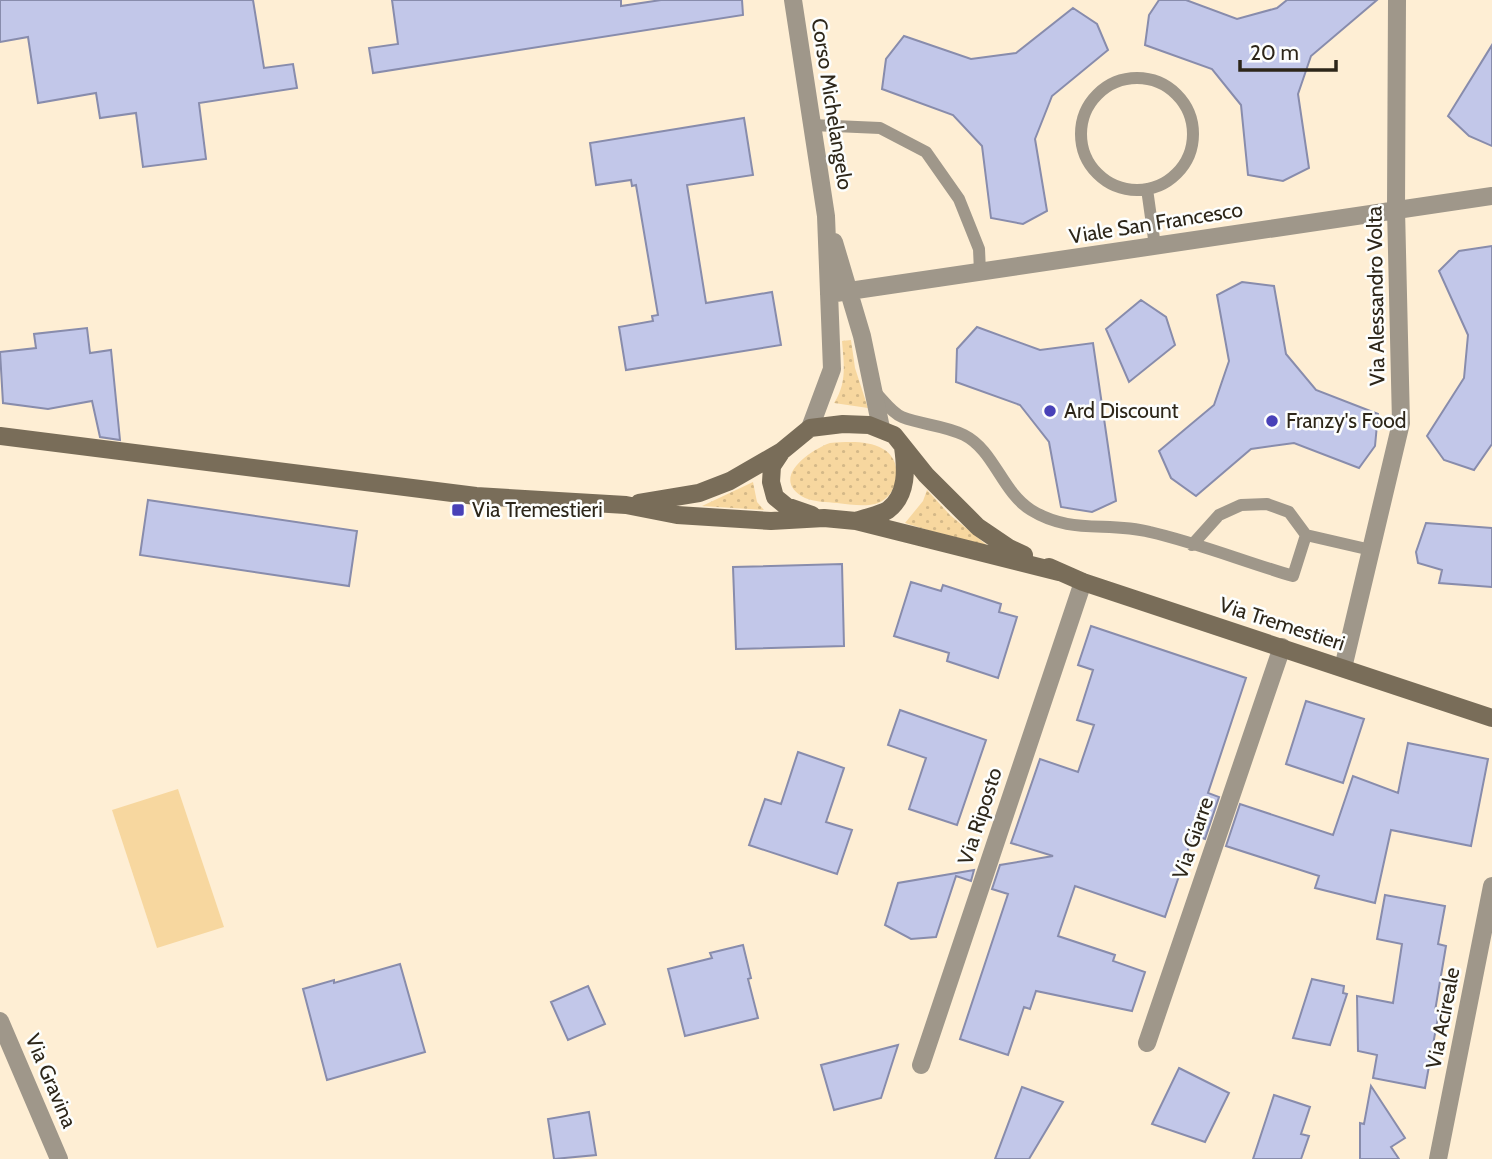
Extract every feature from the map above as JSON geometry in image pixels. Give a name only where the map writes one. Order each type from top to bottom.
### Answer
[{"type":"main road","points":[[625,505],[699,492],[730,481],[782,451],[810,428],[843,424],[881,428],[894,435],[926,475],[978,527],[1009,548],[1059,572]]},
{"type":"main road","points":[[0,436],[476,496],[625,505],[677,515],[771,521],[856,521],[1059,572]]},
{"type":"main road","points":[[856,521],[887,511],[896,502],[907,469],[902,447]]},
{"type":"main road","points":[[782,451],[772,466],[771,482],[775,497],[786,506],[824,519]]},
{"type":"main road","name":"Via Tremestieri","points":[[1059,572],[1492,718]]},
{"type":"street","name":"Corso Michelangelo","points":[[793,0],[826,216]]},
{"type":"street","name":"Via Alessandro Volta","points":[[1343,668],[1401,423],[1396,209],[1397,0]]},
{"type":"street","name":"Viale San Francesco","points":[[829,294],[1492,196]]},
{"type":"street","points":[[826,216],[875,392],[881,428]]},
{"type":"street","points":[[810,428],[832,369],[826,216]]},
{"type":"street","name":"Via Riposto","points":[[921,1065],[1083,582]]},
{"type":"street","name":"Via Giarre","points":[[1147,1044],[1282,647]]},
{"type":"street","name":"Via Acireale","points":[[1438,1159],[1492,886]]},
{"type":"street","name":"Via Gravina","points":[[0,1021],[59,1159]]},
{"type":"lane","points":[[1138,78],[1158,81],[1176,93],[1188,109],[1194,130],[1191,150],[1182,168],[1166,182],[1147,189],[1126,189],[1107,181],[1092,167],[1083,148],[1081,128],[1087,108],[1100,92],[1118,81],[1138,78]]},
{"type":"lane","points":[[812,125],[880,128],[926,152],[959,199],[979,249],[980,272]]},
{"type":"lane","points":[[1147,189],[1156,246]]},
{"type":"lane","points":[[875,392],[900,417],[965,435],[979,447],[1028,508],[1056,522],[1086,528],[1117,526],[1151,532],[1293,576],[1306,535]]},
{"type":"lane","points":[[881,428],[900,417]]},
{"type":"lane","points":[[1192,545],[1219,515],[1241,505],[1267,504],[1289,512],[1306,535],[1371,550]]},
{"type":"shaded area","points":[[851,340],[855,368],[868,408],[834,403],[843,381],[842,341]]},
{"type":"shaded area","points":[[830,443],[871,444],[890,455],[896,470],[896,479],[889,495],[875,504],[861,505],[812,500],[795,490],[790,482],[796,466],[812,452]]},
{"type":"shaded area","points":[[753,482],[757,502],[764,510],[702,506]]},
{"type":"shaded area","points":[[927,490],[950,515],[994,551],[905,523],[923,501]]},
{"type":"shaded area","points":[[178,789],[224,927],[157,948],[112,810]]},
{"type":"building","points":[[0,0],[253,0],[264,68],[293,64],[297,88],[199,103],[206,159],[143,167],[136,113],[100,118],[96,93],[38,103],[28,37],[0,42]]},
{"type":"building","points":[[392,0],[621,0],[621,6],[661,0],[742,0],[743,15],[373,73],[369,48],[398,44]]},
{"type":"building","points":[[1159,0],[1186,0],[1237,19],[1277,8],[1287,0],[1377,0],[1311,56],[1298,94],[1309,168],[1283,181],[1248,175],[1241,105],[1212,69],[1145,45],[1149,15]]},
{"type":"building","points":[[1073,8],[1097,24],[1108,50],[1052,96],[1035,139],[1047,211],[1023,224],[991,218],[982,146],[953,115],[882,89],[886,59],[904,36],[971,59],[1016,53]]},
{"type":"building","points":[[1492,45],[1492,146],[1469,136],[1448,116]]},
{"type":"building","points":[[744,118],[753,175],[687,185],[706,303],[772,292],[781,345],[626,370],[619,327],[653,321],[652,316],[658,315],[636,185],[632,186],[631,180],[596,185],[590,143]]},
{"type":"building","points":[[1492,246],[1492,444],[1474,470],[1444,460],[1427,436],[1464,378],[1468,335],[1439,271],[1459,251]]},
{"type":"building","points":[[1242,282],[1274,286],[1286,354],[1316,390],[1378,414],[1375,446],[1359,468],[1294,443],[1251,449],[1196,496],[1171,478],[1159,451],[1214,405],[1229,361],[1217,295]]},
{"type":"building","points":[[1141,300],[1166,317],[1175,345],[1129,382],[1106,329]]},
{"type":"building","points":[[977,327],[1040,350],[1093,343],[1116,501],[1092,512],[1061,507],[1049,442],[1020,405],[956,382],[957,349]]},
{"type":"building","points":[[87,328],[90,353],[111,350],[120,440],[100,437],[92,401],[48,409],[3,403],[0,352],[36,348],[34,334]]},
{"type":"building","points":[[148,500],[357,531],[349,586],[140,555]]},
{"type":"building","points":[[1426,523],[1492,528],[1492,587],[1439,583],[1442,570],[1418,563],[1416,552]]},
{"type":"building","points":[[842,564],[844,646],[736,649],[733,567]]},
{"type":"building","points":[[911,582],[941,591],[943,585],[1001,604],[999,612],[1017,617],[998,678],[947,661],[949,653],[894,636]]},
{"type":"building","points":[[1091,626],[1246,678],[1208,793],[1219,797],[1205,839],[1193,835],[1165,917],[1075,886],[1058,936],[1115,955],[1113,961],[1145,972],[1132,1011],[1036,991],[1030,1009],[1024,1007],[1008,1055],[960,1039],[1008,894],[992,889],[1000,865],[1053,856],[1011,843],[1040,759],[1078,772],[1094,725],[1077,720],[1093,670],[1078,665]]},
{"type":"building","points":[[1306,701],[1364,719],[1343,783],[1286,764]]},
{"type":"building","points":[[900,710],[986,740],[957,825],[909,809],[926,758],[888,745]]},
{"type":"building","points":[[1408,743],[1488,759],[1471,846],[1391,830],[1375,903],[1315,888],[1319,876],[1226,846],[1240,804],[1333,835],[1353,776],[1398,793]]},
{"type":"building","points":[[798,752],[844,768],[826,822],[852,830],[837,874],[749,845],[765,799],[781,804]]},
{"type":"building","points":[[974,870],[971,881],[956,876],[936,937],[911,939],[885,925],[898,883]]},
{"type":"building","points":[[1385,895],[1445,906],[1438,944],[1446,946],[1435,1011],[1439,1012],[1425,1088],[1373,1078],[1377,1055],[1358,1051],[1357,996],[1393,1003],[1402,944],[1377,939]]},
{"type":"building","points":[[743,945],[758,1018],[685,1036],[668,969],[712,958],[710,953]]},
{"type":"building","points":[[400,964],[425,1052],[327,1080],[303,989]]},
{"type":"building","points":[[1312,979],[1344,986],[1343,993],[1347,994],[1330,1045],[1293,1038]]},
{"type":"building","points":[[588,986],[605,1024],[568,1040],[551,1002]]},
{"type":"building","points":[[898,1045],[881,1098],[834,1110],[821,1065]]},
{"type":"building","points":[[1179,1068],[1229,1093],[1205,1142],[1152,1124]]},
{"type":"building","points":[[1371,1086],[1405,1138],[1391,1147],[1399,1159],[1360,1159],[1360,1123],[1364,1124]]},
{"type":"building","points":[[1022,1087],[1063,1102],[1029,1159],[995,1159]]},
{"type":"building","points":[[1274,1095],[1310,1107],[1301,1134],[1309,1136],[1301,1159],[1253,1159]]},
{"type":"building","points":[[589,1112],[596,1155],[554,1159],[548,1119]]},
{"type":"place","name":"Ard Discount","points":[[1050,411]]},
{"type":"place","name":"Franzy's Food","points":[[1272,421]]},
{"type":"place","name":"Via Tremestieri","points":[[458,510]]}]
